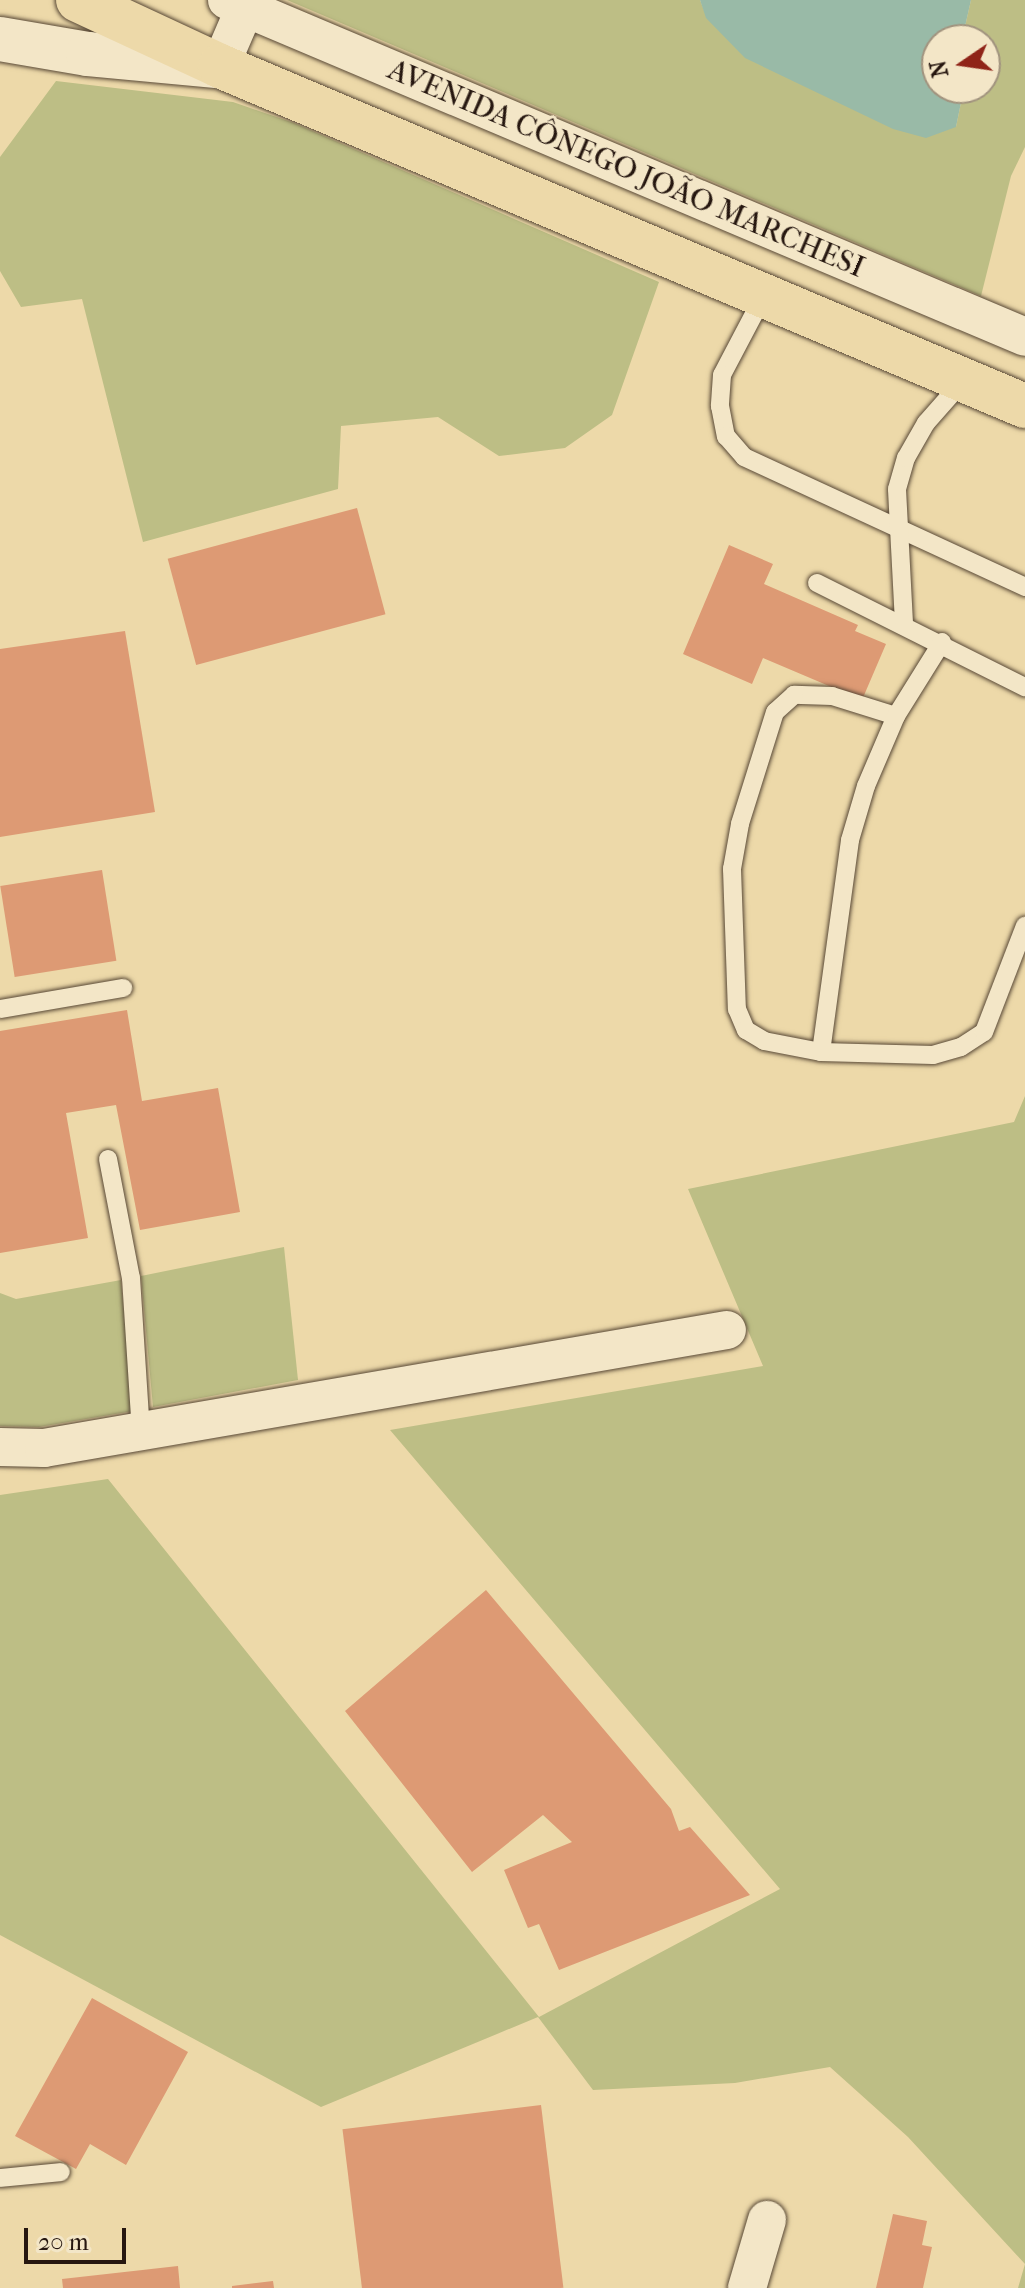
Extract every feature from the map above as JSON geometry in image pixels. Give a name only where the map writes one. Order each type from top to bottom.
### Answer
[{"type":"main road","points":[[78,0],[220,66],[765,293],[1025,406]]},
{"type":"street","points":[[0,39],[88,54],[220,66],[236,4]]},
{"type":"street","name":"AVENIDA CÔNEGO JOÃO MARCHESI","points":[[236,4],[1025,337]]},
{"type":"street","points":[[0,1447],[44,1448],[727,1330]]},
{"type":"street","points":[[747,2288],[767,2220]]},
{"type":"lane","points":[[765,293],[722,375],[720,406],[726,436],[744,457],[1025,587]]},
{"type":"lane","points":[[904,623],[897,489],[906,458],[926,423],[963,381]]},
{"type":"lane","points":[[817,583],[904,623],[1025,687]]},
{"type":"lane","points":[[821,1052],[850,840],[866,786],[896,716],[942,642]]},
{"type":"lane","points":[[896,716],[832,696],[794,695],[775,712],[740,824],[732,869],[737,1009],[746,1030],[764,1041],[821,1052],[933,1055],[961,1047],[984,1032],[1025,926]]},
{"type":"lane","points":[[0,1009],[123,988]]},
{"type":"lane","points":[[108,1159],[131,1278],[141,1431]]},
{"type":"lane","points":[[0,2178],[35,2179],[61,2172]]},
{"type":"green space","points":[[287,0],[700,0],[707,18],[956,127],[961,104],[1001,104],[1001,24],[966,24],[971,0],[1025,0],[1025,147],[1011,176],[981,296]]},
{"type":"green space","points":[[56,81],[233,102],[294,123],[659,282],[612,415],[565,448],[499,456],[438,417],[341,426],[338,489],[143,542],[82,299],[21,307],[0,271],[0,157]]},
{"type":"green space","points":[[1025,1096],[1025,2264],[908,2137],[830,2067],[735,2083],[593,2090],[538,2017],[321,2107],[0,1935],[0,1495],[108,1479],[539,2017],[780,1889],[390,1430],[763,1366],[688,1189],[1014,1122]]},
{"type":"green space","points":[[284,1247],[298,1380],[153,1407],[141,1276]]},
{"type":"green space","points":[[121,1280],[133,1411],[39,1427],[0,1426],[0,1293],[16,1299]]},
{"type":"green space","points":[[1025,2264],[1025,2288],[1018,2288]]},
{"type":"shaded area","points":[[700,0],[971,0],[966,24],[921,24],[921,104],[961,104],[956,127],[926,138],[893,129],[745,58],[706,18]]},
{"type":"building","points":[[357,508],[385,614],[196,665],[168,559]]},
{"type":"building","points":[[729,545],[773,564],[764,584],[858,625],[855,631],[886,644],[862,700],[763,658],[752,684],[683,654]]},
{"type":"building","points":[[125,631],[155,812],[0,837],[0,649]]},
{"type":"building","points":[[102,870],[116,961],[15,977],[0,886]]},
{"type":"building","points":[[127,1010],[142,1101],[218,1088],[240,1212],[140,1230],[116,1105],[66,1113],[88,1238],[0,1253],[0,1031]]},
{"type":"building","points":[[486,1590],[671,1809],[679,1831],[690,1827],[750,1895],[559,1970],[539,1924],[528,1928],[504,1870],[572,1842],[543,1815],[472,1872],[345,1711]]},
{"type":"building","points":[[92,1998],[188,2052],[126,2165],[90,2144],[76,2169],[15,2136]]},
{"type":"building","points":[[541,2105],[563,2288],[362,2288],[342,2129]]},
{"type":"building","points":[[893,2214],[927,2221],[922,2245],[932,2247],[923,2288],[876,2288]]},
{"type":"building","points":[[178,2266],[180,2288],[63,2288],[62,2279]]},
{"type":"building","points":[[273,2281],[274,2288],[232,2288],[232,2286]]}]
